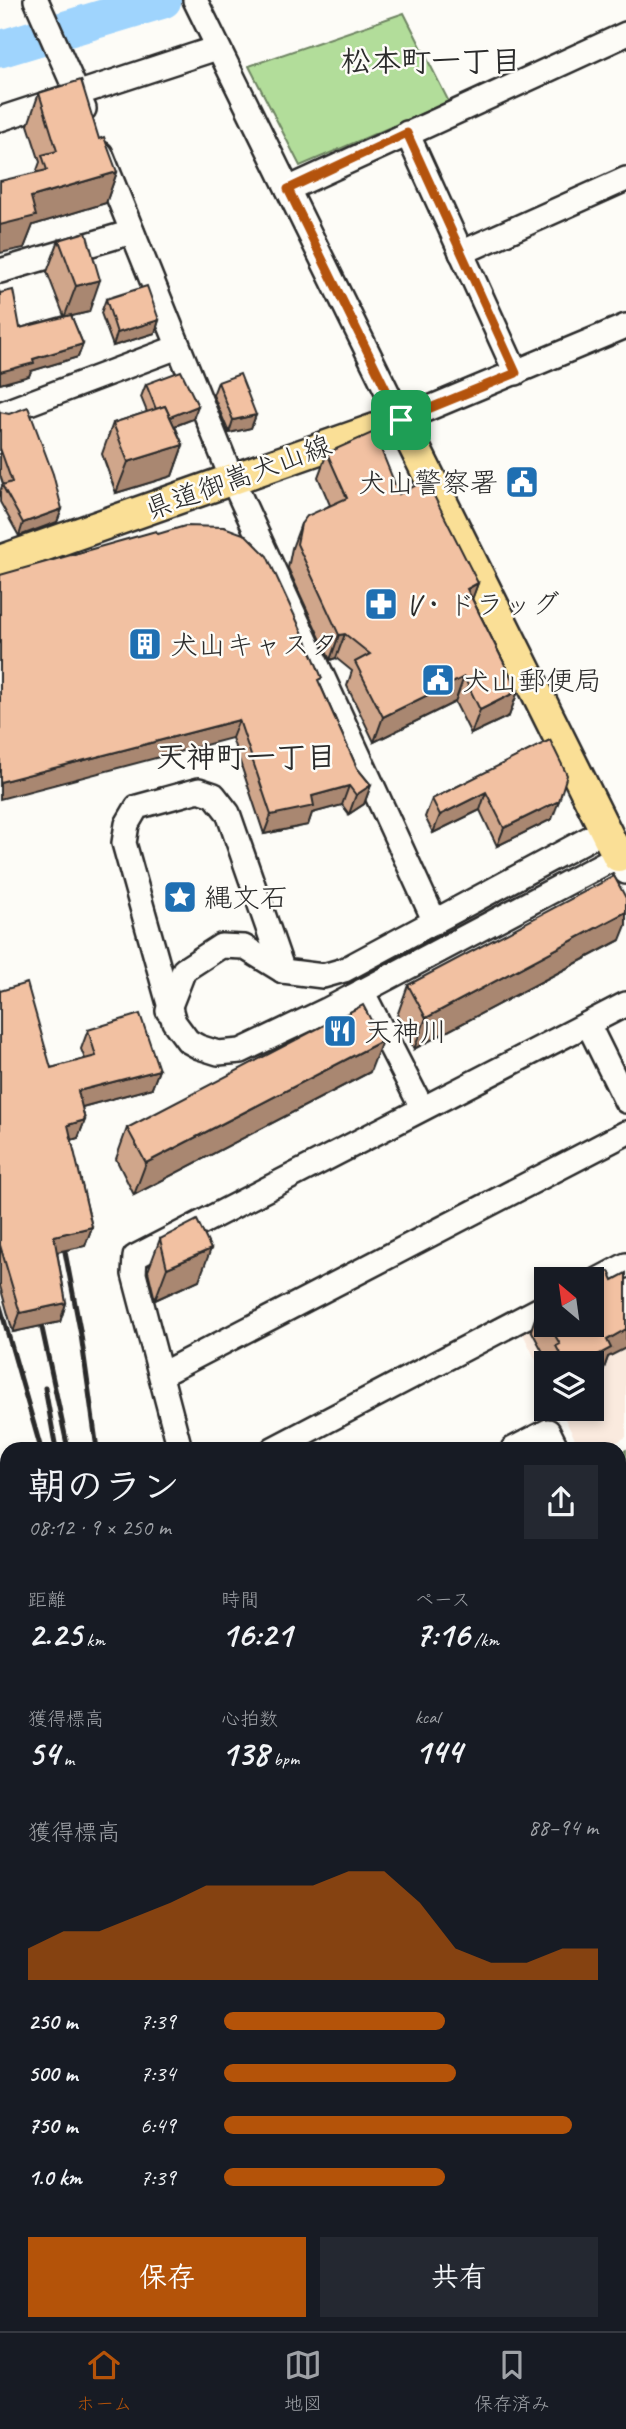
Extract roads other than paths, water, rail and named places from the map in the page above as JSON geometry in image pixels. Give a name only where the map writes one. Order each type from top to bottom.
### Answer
[{"type":"main road","name":"県道御嵩犬山線","points":[[0,561],[401,420]]},
{"type":"main road","points":[[401,420],[615,824],[623,860]]},
{"type":"street","points":[[36,0],[76,90],[232,479],[435,922]]},
{"type":"street","points":[[195,0],[401,420],[626,326]]},
{"type":"street","points":[[288,189],[626,34]]},
{"type":"street","points":[[0,119],[76,90],[217,48]]},
{"type":"street","points":[[407,133],[516,373]]},
{"type":"street","points":[[461,253],[626,179]]},
{"type":"street","points":[[0,271],[132,232]]},
{"type":"street","points":[[0,414],[178,347]]},
{"type":"street","points":[[282,971],[228,813],[214,795],[199,790],[137,807],[127,824],[124,843],[169,1011],[188,1041],[218,1053],[241,1051],[623,860]]},
{"type":"street","points":[[169,1011],[184,970],[221,946],[244,947],[282,971],[323,976],[344,970],[615,824]]},
{"type":"street","points":[[362,991],[422,1108]]},
{"type":"street","points":[[178,1442],[134,1274],[135,1257],[626,1004]]},
{"type":"street","points":[[588,1024],[626,1101]]},
{"type":"street","points":[[162,1374],[626,1133]]},
{"type":"street","points":[[604,1277],[626,1265]]},
{"type":"street","points":[[286,1442],[534,1312]]},
{"type":"street","points":[[527,1442],[548,1431],[554,1442]]},
{"type":"waterway","points":[[0,49],[163,0]]},
{"type":"railway","points":[[61,1231],[81,1335],[96,1442]]},
{"type":"railway","points":[[37,1305],[66,1442]]},
{"type":"railway","points":[[0,1306],[39,1442]]},
{"type":"railway","points":[[45,1388],[55,1442]]},
{"type":"place","name":"犬山警察署","points":[[522,482]]},
{"type":"place","name":"V・ドラッグ","points":[[381,604]]},
{"type":"place","name":"犬山キャスタ","points":[[145,644]]},
{"type":"place","name":"犬山郵便局","points":[[438,680]]},
{"type":"place","name":"縄文石","points":[[180,897]]},
{"type":"place","name":"天神川","points":[[340,1031]]},
{"type":"district","name":"松本町一丁目","points":[[431,61]]},
{"type":"district","name":"天神町一丁目","points":[[246,757]]}]
